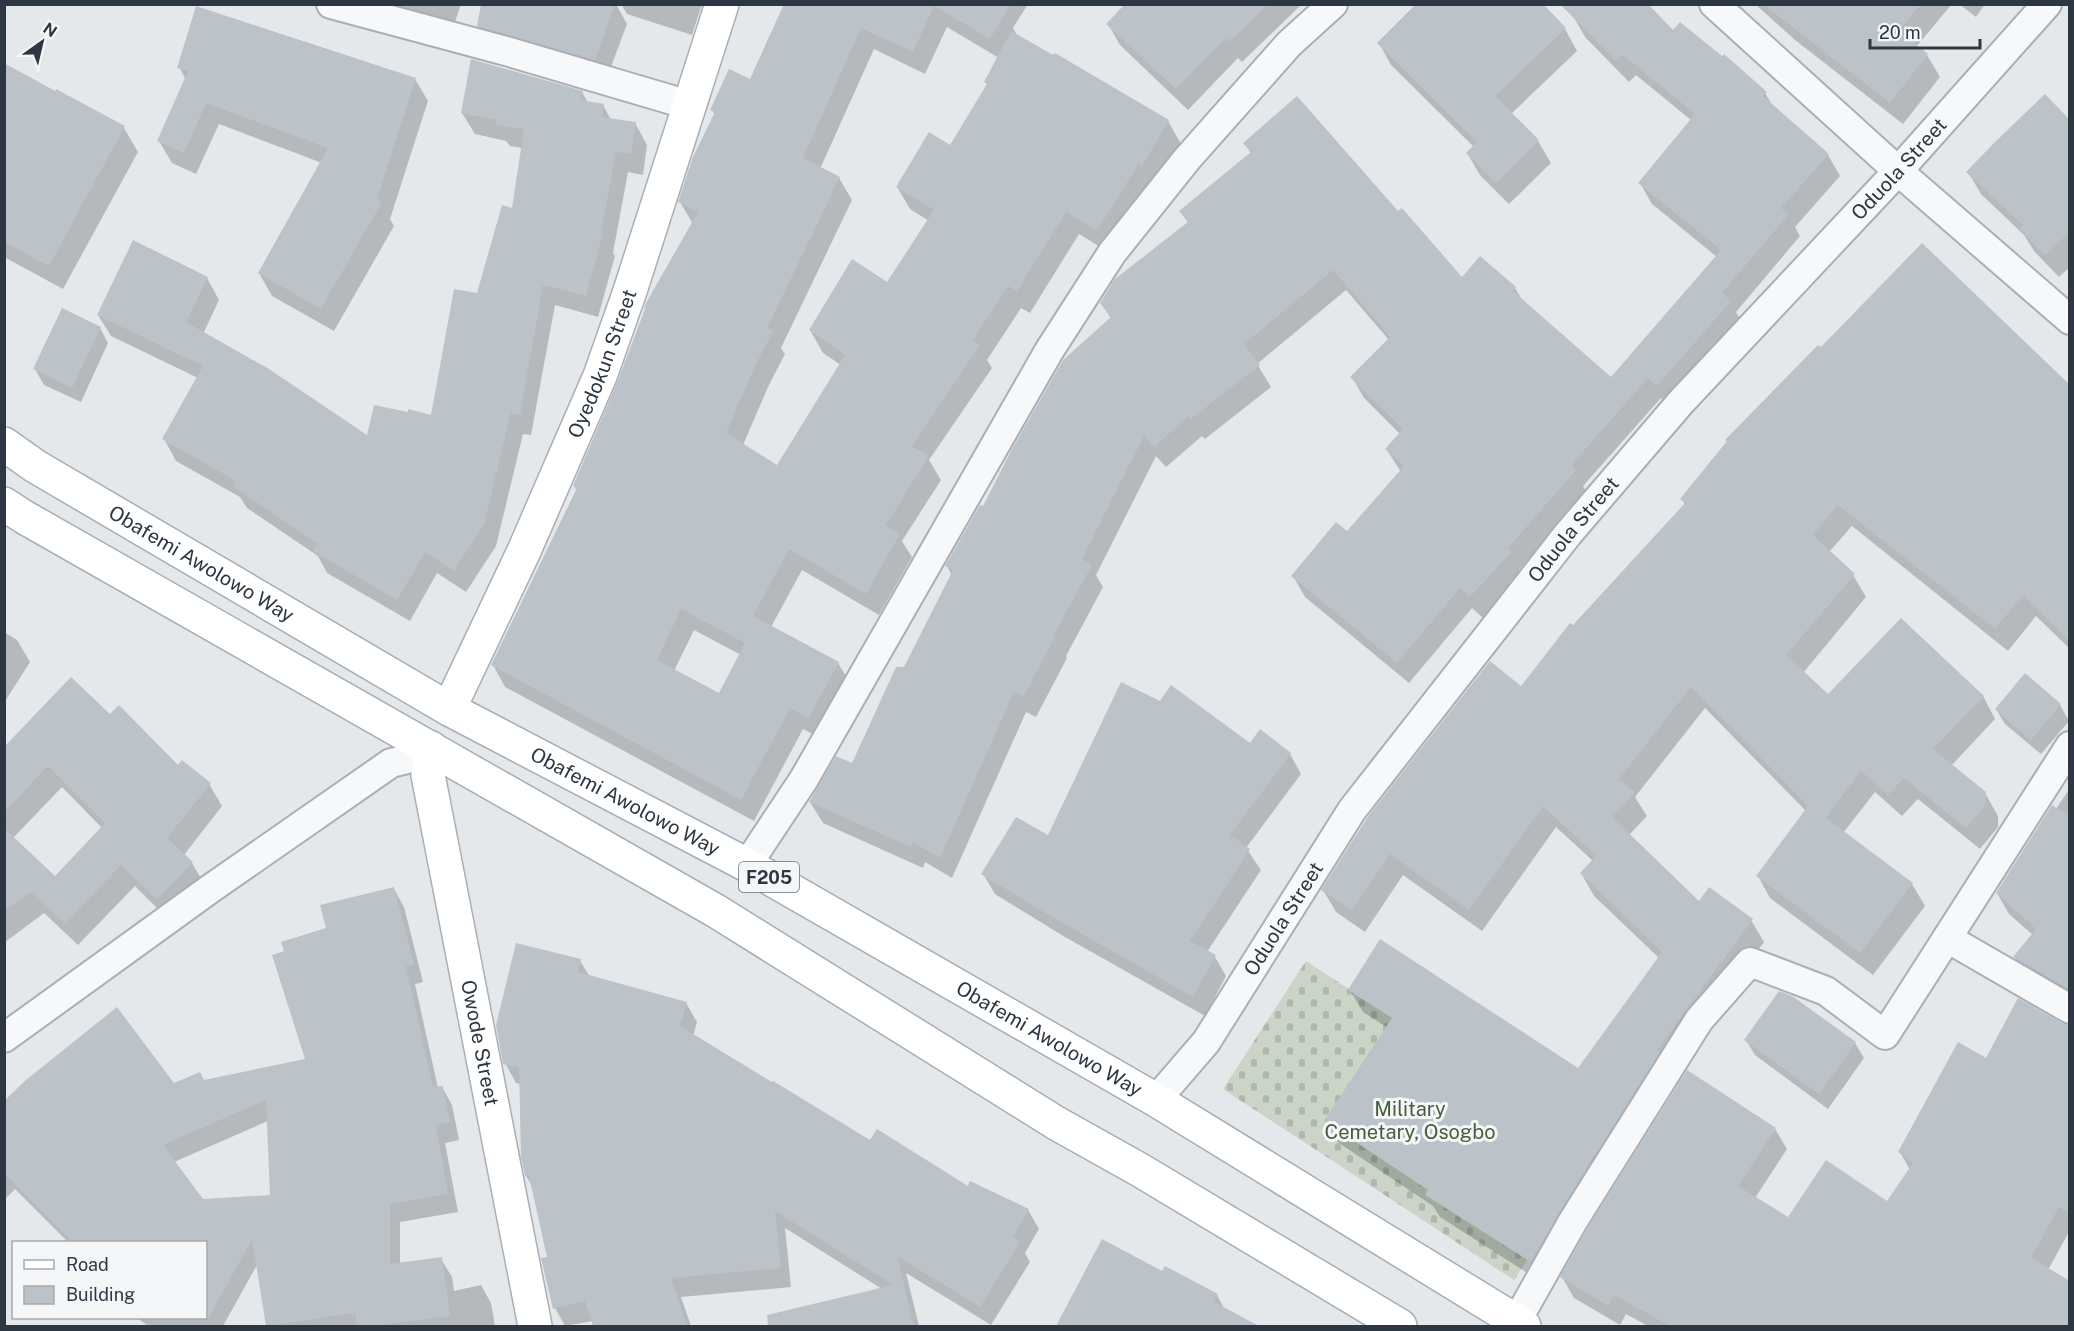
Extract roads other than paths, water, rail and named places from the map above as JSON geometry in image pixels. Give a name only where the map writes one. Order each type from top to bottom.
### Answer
[{"type":"main road","name":"Oyedokun Street","points":[[449,709],[524,550],[600,376],[630,291],[722,4]]},
{"type":"main road","name":"Obafemi Awolowo Way","points":[[4,444],[35,466],[449,709],[747,865],[1156,1100],[1520,1324]]},
{"type":"main road","name":"F205","points":[[4,504],[430,753],[716,911],[1056,1123],[1140,1170],[1400,1326]]},
{"type":"main road","name":"Owode Street","points":[[430,753],[428,775],[535,1326]]},
{"type":"street","points":[[331,4],[506,51],[689,105]]},
{"type":"street","points":[[747,865],[804,779],[1049,351],[1112,253],[1187,159],[1281,52],[1333,4]]},
{"type":"street","points":[[1714,4],[1898,171],[2070,320]]},
{"type":"street","name":"Oduola Street","points":[[1156,1100],[1206,1042],[1352,810],[1568,534],[1681,402],[1898,171],[2047,4]]},
{"type":"street","points":[[1520,1324],[1573,1221],[1699,1020],[1750,962],[1826,991],[1884,1035],[2070,746]]},
{"type":"street","points":[[4,1038],[210,889],[391,763],[430,753]]},
{"type":"street","points":[[1947,938],[2070,1009]]},
{"type":"park label","name":"Military Cemetary, Osogbo","points":[[1410,1120]]}]
